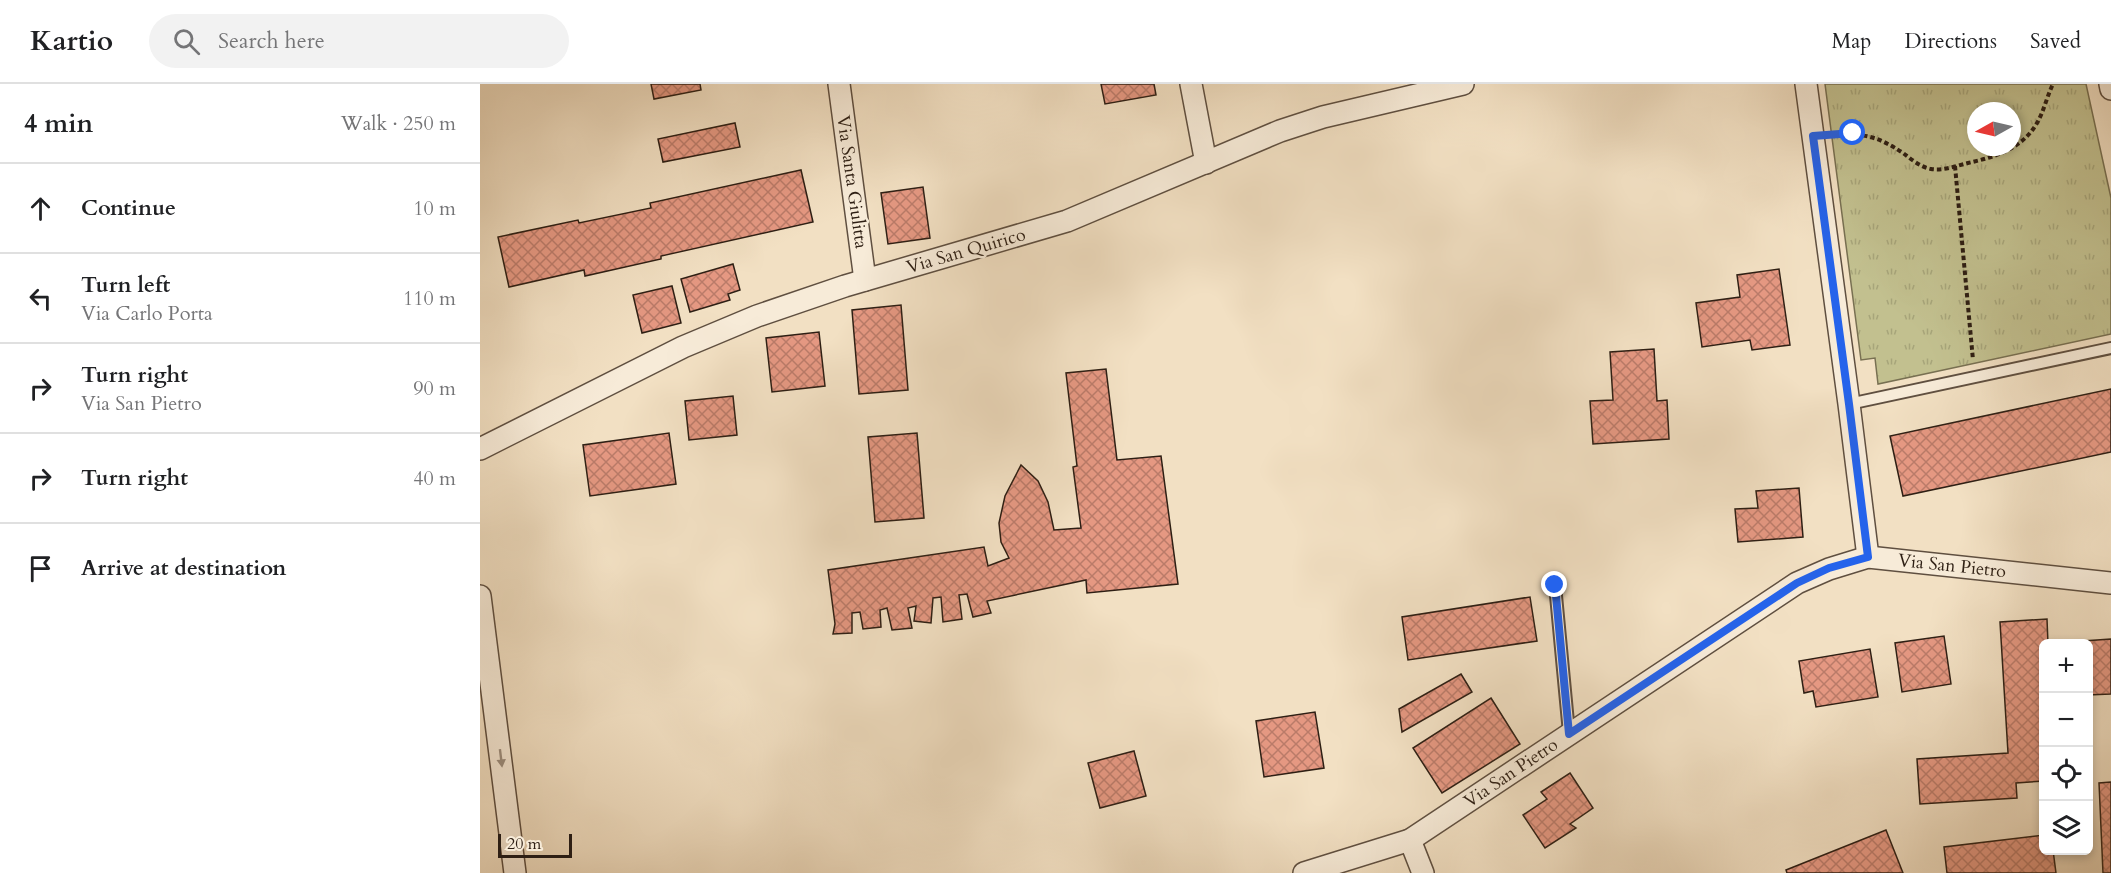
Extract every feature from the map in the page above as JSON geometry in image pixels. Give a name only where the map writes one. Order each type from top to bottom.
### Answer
[{"type":"street","name":"Via Santa Giulitta","points":[[839,84],[865,280]]},
{"type":"street","points":[[1191,84],[1206,163]]},
{"type":"street","name":"Via San Quirico","points":[[480,448],[683,347],[757,316],[865,280],[1067,221],[1280,130],[1463,84]]},
{"type":"street","points":[[1806,84],[1868,557]]},
{"type":"street","points":[[2110,84],[2111,89]]},
{"type":"street","name":"Via San Pietro","points":[[1304,873],[1410,840],[1797,583],[1829,568],[1868,557],[2111,583]]},
{"type":"street","points":[[480,596],[515,873]]},
{"type":"street","points":[[1410,840],[1423,873]]},
{"type":"lane","points":[[1849,404],[2111,348]]},
{"type":"lane","points":[[1555,585],[1569,734]]},
{"type":"path","points":[[1813,136],[1853,133],[1870,135],[1931,169],[1955,166],[1987,159],[2010,150],[2026,138],[2038,122],[2053,84]]},
{"type":"path","points":[[1955,166],[1974,376]]},
{"type":"green space","points":[[1825,84],[2086,84],[2111,198],[2111,334],[1878,384],[1875,358],[1861,360]]},
{"type":"building","points":[[651,84],[700,84],[701,90],[654,99]]},
{"type":"building","points":[[1101,84],[1154,84],[1156,95],[1105,104]]},
{"type":"building","points":[[735,123],[740,147],[663,162],[658,139]]},
{"type":"building","points":[[801,170],[813,222],[661,256],[661,259],[585,276],[584,270],[509,287],[498,237],[578,220],[579,223],[651,208],[650,203]]},
{"type":"building","points":[[923,187],[930,238],[888,244],[881,193]]},
{"type":"building","points":[[733,264],[740,290],[728,294],[730,300],[690,312],[681,279]]},
{"type":"building","points":[[1779,269],[1790,345],[1752,350],[1750,340],[1702,347],[1696,303],[1740,297],[1737,275]]},
{"type":"building","points":[[672,286],[681,323],[642,333],[633,295]]},
{"type":"building","points":[[901,305],[908,390],[859,394],[852,310]]},
{"type":"building","points":[[819,332],[825,386],[772,392],[766,338]]},
{"type":"building","points":[[1654,349],[1657,401],[1667,400],[1669,439],[1593,444],[1590,401],[1613,400],[1610,352]]},
{"type":"building","points":[[1106,369],[1117,460],[1161,456],[1178,584],[1087,593],[1086,580],[987,601],[991,613],[973,617],[967,594],[959,595],[962,619],[943,622],[941,597],[933,598],[931,623],[914,621],[916,606],[908,608],[912,628],[892,630],[887,608],[880,610],[881,627],[863,629],[860,612],[852,613],[852,633],[833,634],[835,624],[828,570],[984,547],[988,566],[1009,558],[1001,542],[999,523],[1005,496],[1021,465],[1038,481],[1048,502],[1054,530],[1081,528],[1073,467],[1077,466],[1066,373]]},
{"type":"building","points":[[2111,389],[2111,452],[1903,496],[1890,436]]},
{"type":"building","points":[[733,396],[737,435],[689,440],[685,401]]},
{"type":"building","points":[[669,433],[676,484],[590,496],[583,445]]},
{"type":"building","points":[[917,433],[924,518],[875,522],[868,437]]},
{"type":"building","points":[[1799,488],[1803,537],[1738,542],[1735,509],[1758,508],[1756,491]]},
{"type":"building","points":[[1530,597],[1537,641],[1408,660],[1402,617]]},
{"type":"building","points":[[2047,619],[2048,639],[2039,639],[2039,781],[2016,783],[2017,798],[1920,804],[1917,759],[2008,753],[2000,622]]},
{"type":"building","points":[[1944,636],[1951,684],[1902,692],[1895,643]]},
{"type":"building","points":[[2111,639],[2111,694],[2093,695],[2093,640]]},
{"type":"building","points":[[1870,649],[1878,697],[1816,707],[1813,691],[1804,693],[1799,661]]},
{"type":"building","points":[[1461,674],[1472,692],[1402,732],[1399,709]]},
{"type":"building","points":[[1491,698],[1520,744],[1442,793],[1413,748]]},
{"type":"building","points":[[1315,712],[1324,768],[1264,777],[1256,721]]},
{"type":"building","points":[[1134,751],[1146,796],[1100,808],[1088,763]]},
{"type":"building","points":[[1570,773],[1593,808],[1570,824],[1576,828],[1545,848],[1523,815],[1547,799],[1541,792]]},
{"type":"building","points":[[2111,782],[2111,873],[2103,873],[2099,783]]},
{"type":"building","points":[[1886,830],[1903,873],[1787,873],[1786,870]]},
{"type":"building","points":[[2039,836],[2039,855],[2054,855],[2056,873],[1947,873],[1944,847]]},
{"type":"route","points":[[1555,585],[1569,734],[1797,583],[1829,568],[1868,557],[1813,136],[1853,133]]}]
